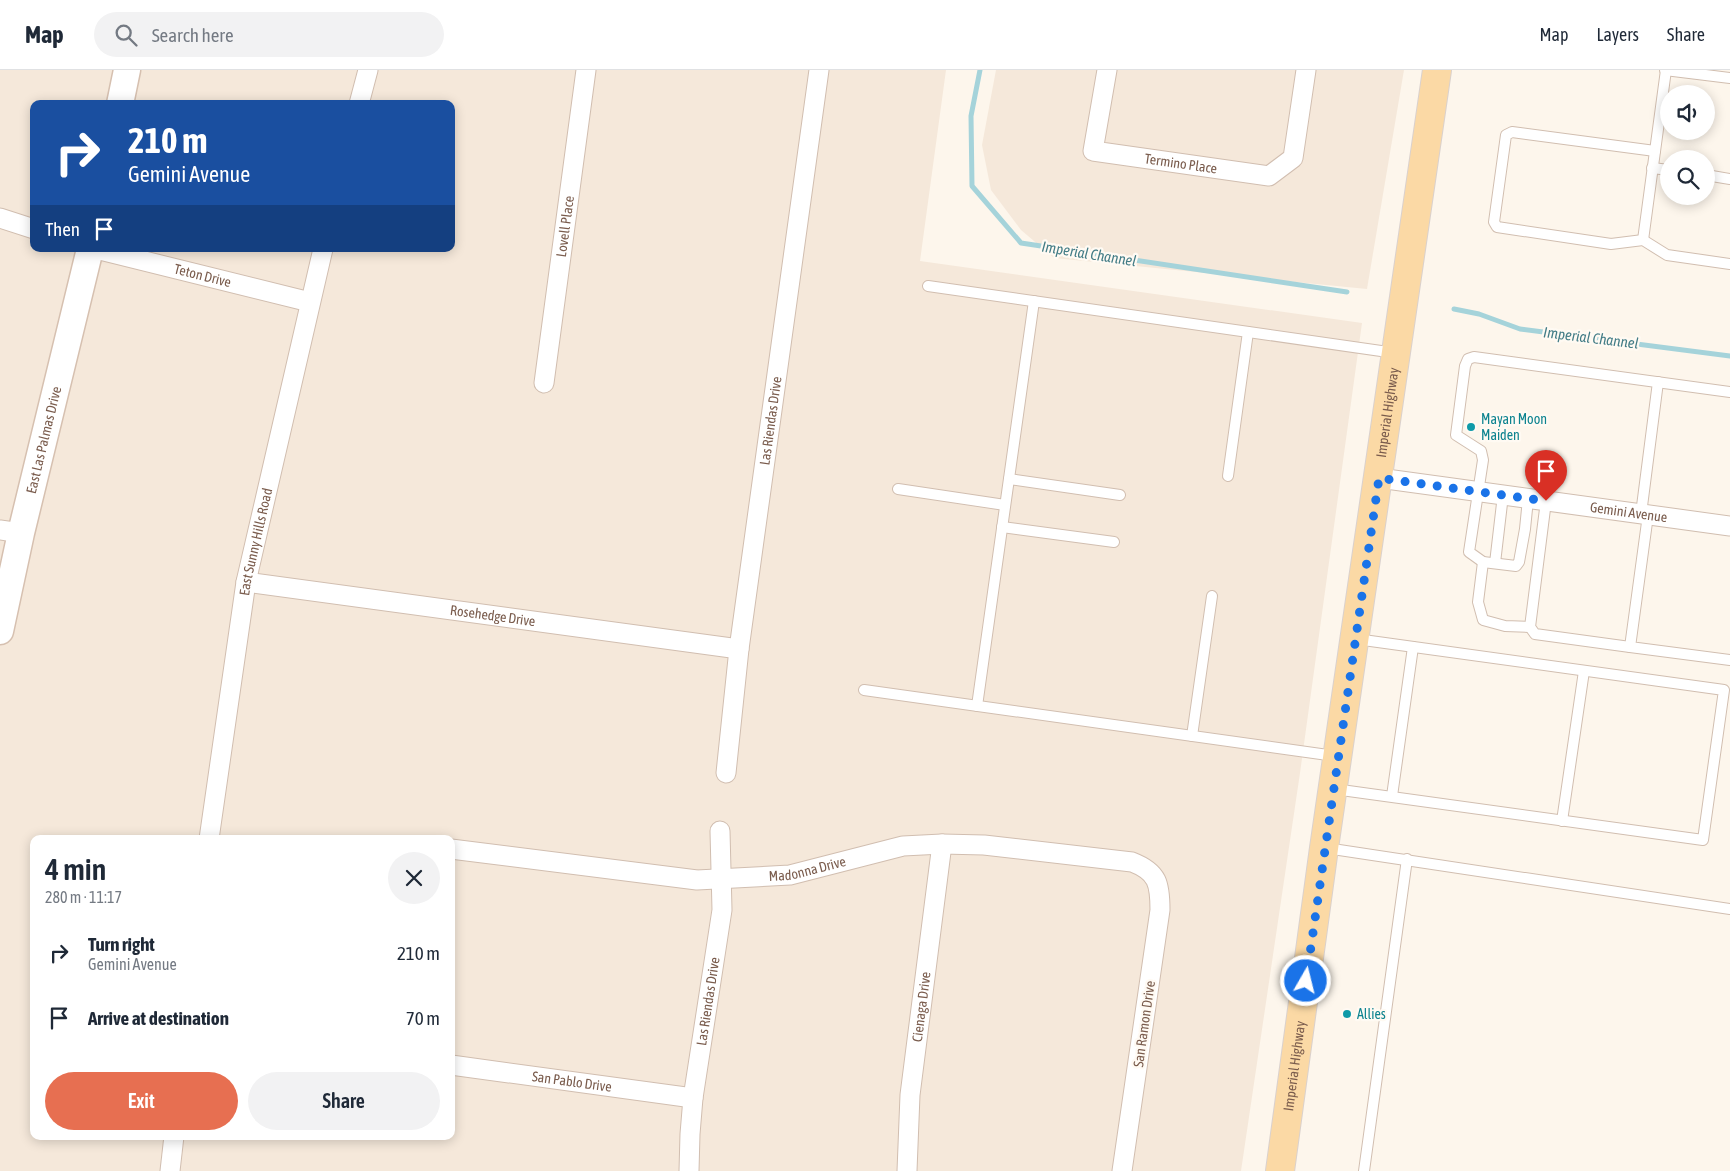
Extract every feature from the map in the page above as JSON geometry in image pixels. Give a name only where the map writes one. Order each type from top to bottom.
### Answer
[{"type":"main road","name":"Imperial Highway","points":[[1280,1171],[1324,848],[1356,639],[1437,70]]},
{"type":"street","points":[[121,100],[127,70]]},
{"type":"street","points":[[360,100],[368,70]]},
{"type":"street","name":"Lovell Place","points":[[544,383],[586,70]]},
{"type":"street","name":"Las Riendas Drive","points":[[726,772],[739,649],[819,70]]},
{"type":"street","name":"Termino Place","points":[[1107,70],[1093,151],[1269,176],[1293,158],[1306,70]]},
{"type":"street","points":[[0,218],[30,228]]},
{"type":"street","name":"East Las Palmas Drive","points":[[0,632],[11,532],[89,252]]},
{"type":"street","name":"Teton Drive","points":[[108,252],[310,302]]},
{"type":"street","name":"East Sunny Hills Road","points":[[210,835],[246,582],[322,252]]},
{"type":"street","name":"Gemini Avenue","points":[[1379,478],[1730,526]]},
{"type":"street","name":"Rosehedge Drive","points":[[246,582],[739,649]]},
{"type":"street","name":"Las Riendas Drive","points":[[690,1171],[690,1134],[693,1098],[722,910],[720,831]]},
{"type":"street","name":"Madonna Drive","points":[[455,850],[697,880],[790,875],[903,846],[942,844],[984,845],[1132,862],[1145,867],[1156,878]]},
{"type":"street","name":"Cienaga Drive","points":[[907,1171],[910,1095],[942,844]]},
{"type":"street","name":"San Ramon Drive","points":[[1122,1171],[1160,910],[1160,891],[1156,878]]},
{"type":"street","name":"San Pablo Drive","points":[[455,1067],[693,1098]]},
{"type":"street","points":[[170,1171],[174,1140]]},
{"type":"lane","points":[[1643,240],[1666,70],[1730,78]]},
{"type":"lane","points":[[1655,151],[1512,132],[1506,135],[1494,222],[1497,227],[1612,244],[1643,240],[1667,255],[1730,264]]},
{"type":"lane","points":[[1652,168],[1660,169]]},
{"type":"lane","points":[[1715,176],[1730,179]]},
{"type":"lane","points":[[928,286],[1396,354]]},
{"type":"lane","points":[[977,706],[1034,301]]},
{"type":"lane","points":[[1228,476],[1248,332]]},
{"type":"lane","points":[[1528,498],[1520,562],[1516,566],[1483,562],[1469,552],[1483,460],[1481,450],[1456,435],[1465,366],[1468,359],[1474,357],[1730,392]]},
{"type":"lane","points":[[1630,647],[1658,382]]},
{"type":"lane","points":[[1009,479],[1120,494]]},
{"type":"lane","points":[[898,489],[1005,505]]},
{"type":"lane","points":[[1495,563],[1503,495]]},
{"type":"lane","points":[[1546,501],[1530,627],[1535,634],[1730,660]]},
{"type":"lane","points":[[1002,527],[1114,542]]},
{"type":"lane","points":[[1483,562],[1478,602],[1483,620],[1505,626],[1530,627]]},
{"type":"lane","points":[[1192,736],[1212,596]]},
{"type":"lane","points":[[1334,789],[1703,840],[1724,690],[1356,639]]},
{"type":"lane","points":[[1392,796],[1413,647]]},
{"type":"lane","points":[[1562,821],[1584,671]]},
{"type":"lane","points":[[864,690],[1339,756]]},
{"type":"lane","points":[[1324,848],[1730,908]]},
{"type":"lane","points":[[1364,1171],[1407,859]]},
{"type":"shaded area","points":[[0,70],[946,70],[920,261],[1362,323],[1300,773],[1241,1171],[0,1171]]},
{"type":"shaded area","points":[[996,70],[1404,70],[1367,289],[1054,258],[1021,230],[991,190],[982,145]]},
{"type":"waterway","name":"Imperial Channel","points":[[980,70],[971,116],[972,186],[1021,243],[1347,292]]},
{"type":"waterway","name":"Imperial Channel","points":[[1454,309],[1479,314],[1520,329],[1730,356]]},
{"type":"place","name":"Mayan Moon Maiden","points":[[1471,427]]},
{"type":"place","name":"Allies","points":[[1347,1014]]},
{"type":"route","points":[[1306,981],[1379,478],[1546,501]]}]
